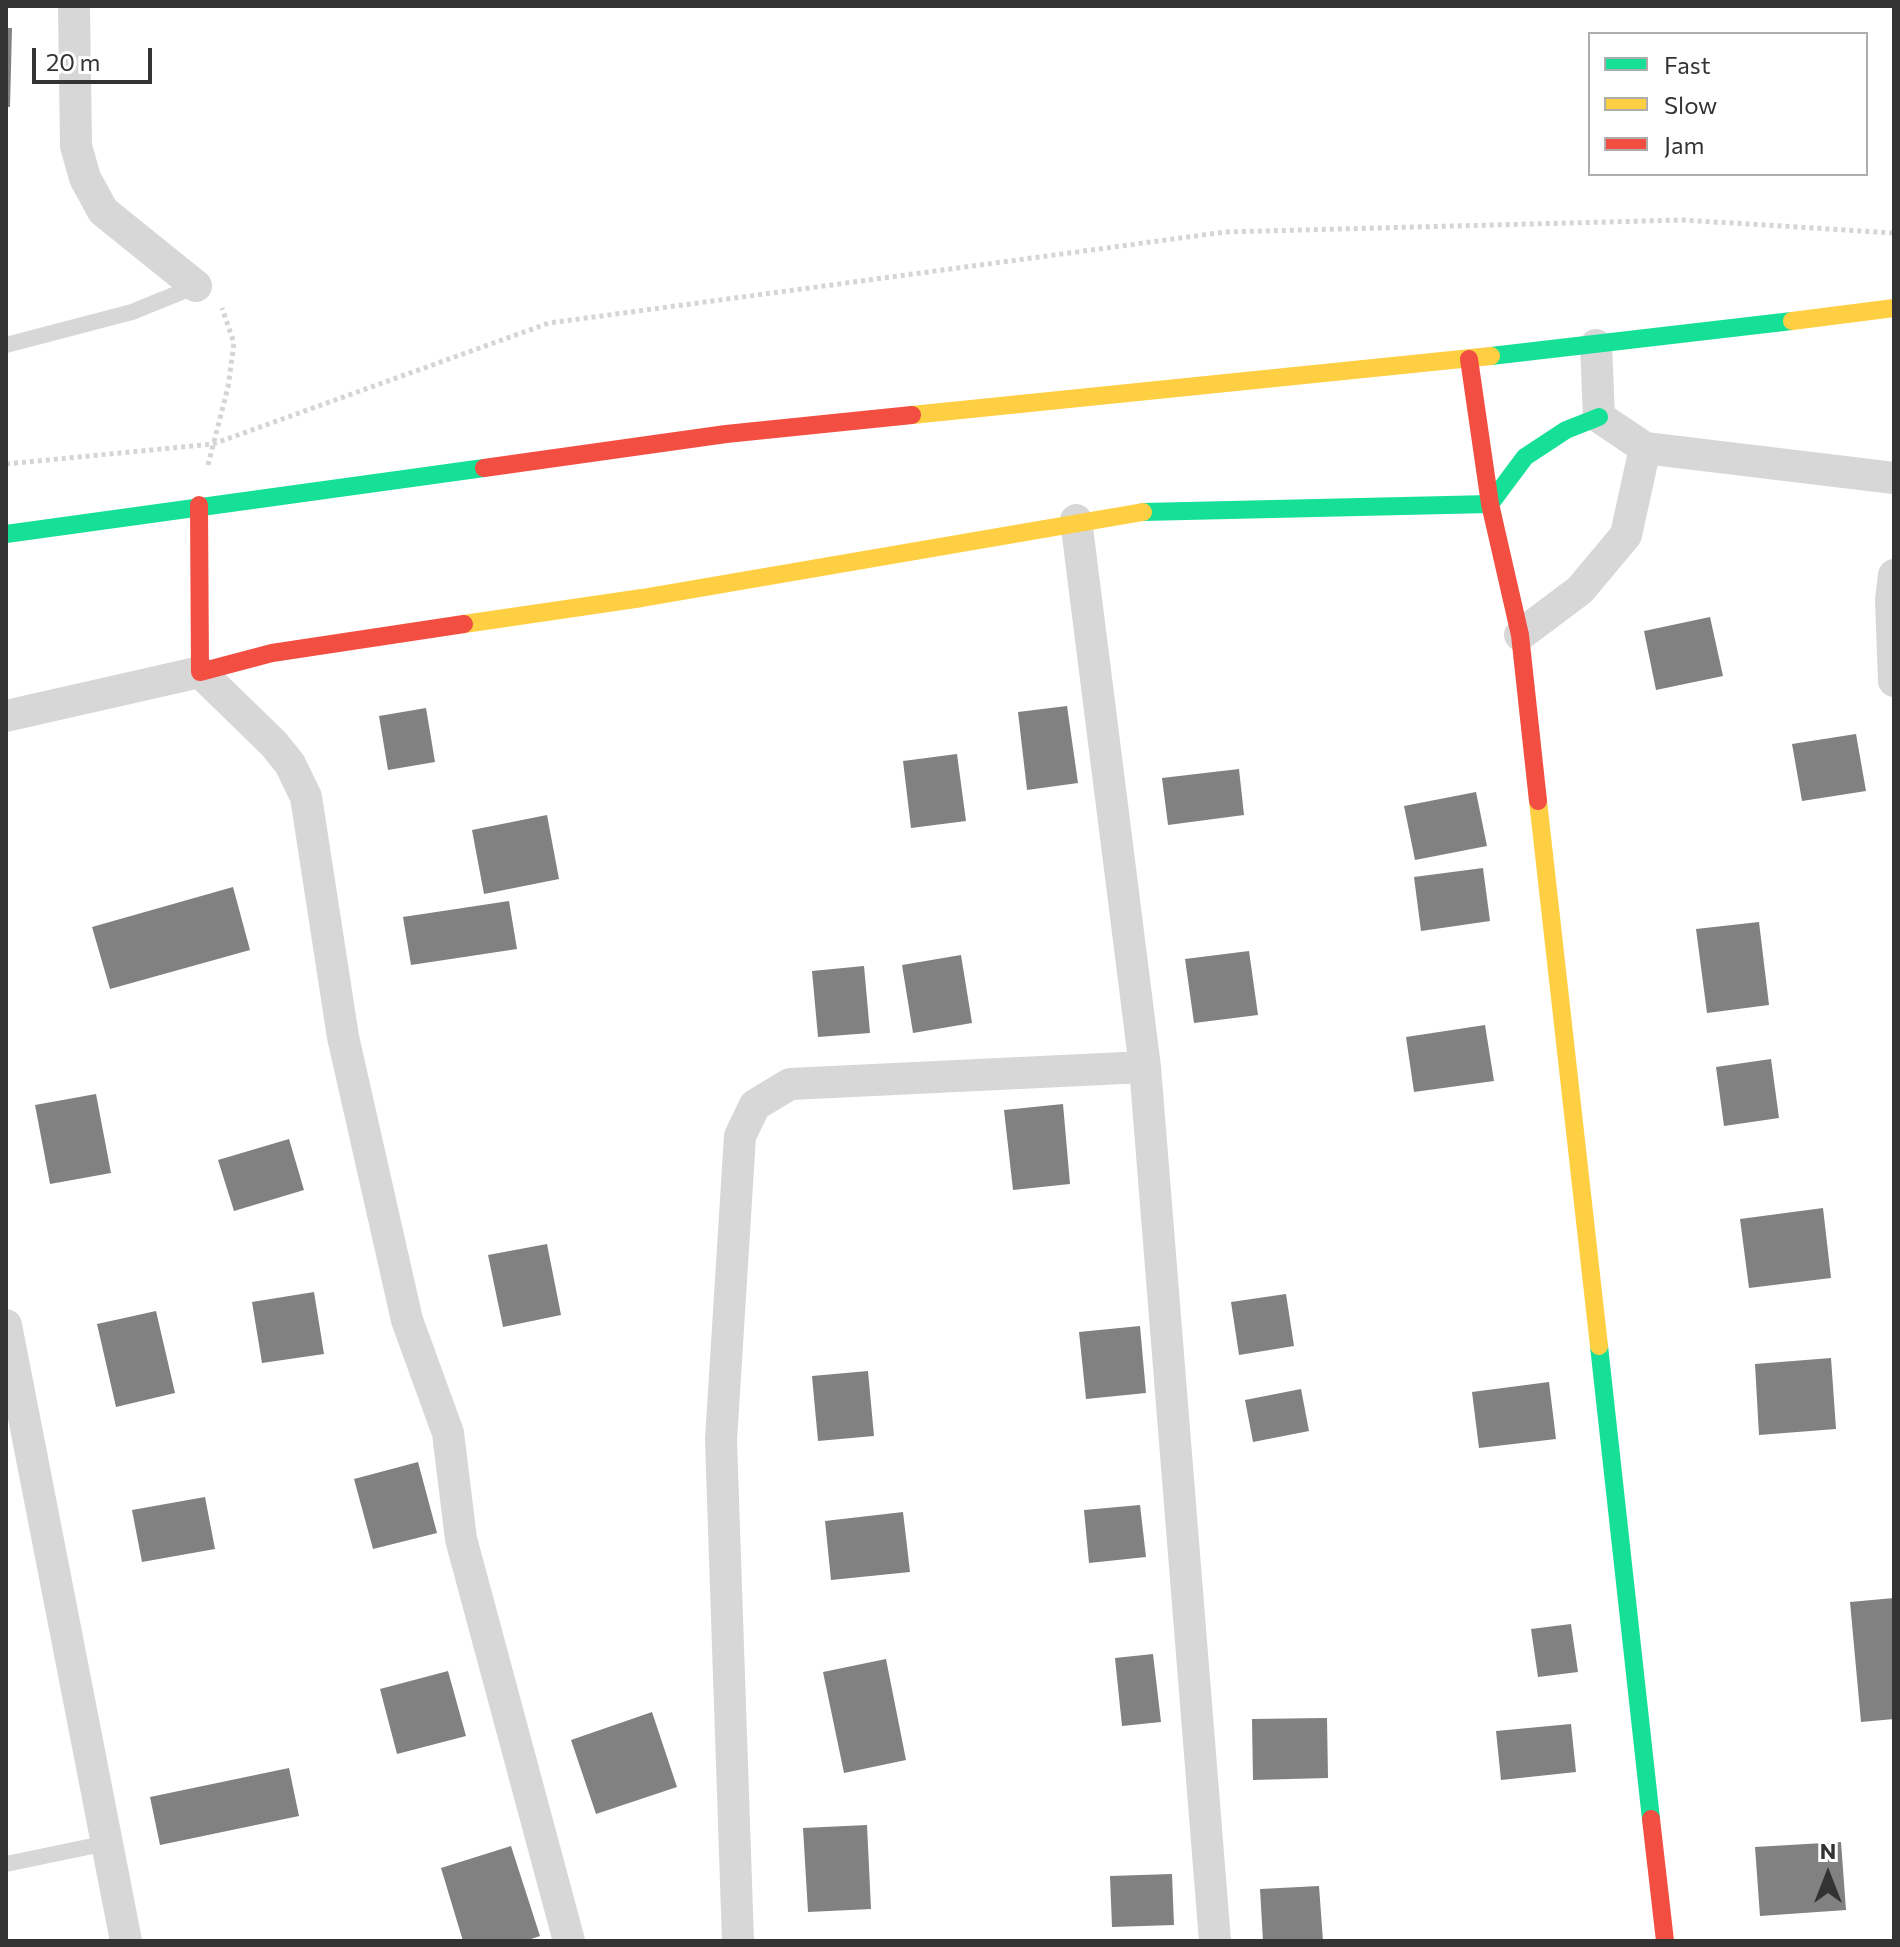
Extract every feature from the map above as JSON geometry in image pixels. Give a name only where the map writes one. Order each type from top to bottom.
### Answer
[{"type":"street","points":[[74,6],[76,146],[85,178],[103,211],[196,286]]},
{"type":"street","points":[[6,534],[726,434],[1469,359],[1894,308]]},
{"type":"street","points":[[1596,345],[1599,417]]},
{"type":"street","points":[[1469,359],[1490,504],[1520,635],[1665,1941]]},
{"type":"street","points":[[1599,417],[1645,448],[1894,478]]},
{"type":"street","points":[[1490,504],[1525,457],[1566,430],[1599,417]]},
{"type":"street","points":[[1520,635],[1580,590],[1626,535],[1645,448]]},
{"type":"street","points":[[6,716],[272,653],[642,598],[1130,512],[1490,504]]},
{"type":"street","points":[[199,505],[200,672],[274,744],[290,764],[306,797],[343,1037],[407,1320],[448,1433],[461,1539],[569,1941]]},
{"type":"street","points":[[1076,520],[1145,1067],[1215,1941]]},
{"type":"street","points":[[1894,575],[1891,600],[1894,681]]},
{"type":"street","points":[[738,1941],[721,1440],[740,1136],[755,1105],[790,1084],[1145,1067]]},
{"type":"street","points":[[6,1325],[126,1941]]},
{"type":"lane","points":[[6,345],[132,312],[196,286]]},
{"type":"lane","points":[[6,1864],[107,1843]]},
{"type":"path","points":[[6,464],[213,444],[549,323],[1225,232],[1683,220],[1894,233]]},
{"type":"path","points":[[196,286],[221,305],[234,343],[228,387],[213,444]]},
{"type":"building","points":[[6,28],[12,28],[10,107],[6,107]]},
{"type":"building","points":[[1710,617],[1723,676],[1656,690],[1644,631]]},
{"type":"building","points":[[1067,706],[1078,783],[1027,790],[1018,712]]},
{"type":"building","points":[[426,708],[435,762],[388,770],[379,716]]},
{"type":"building","points":[[1856,734],[1866,791],[1802,801],[1792,744]]},
{"type":"building","points":[[957,754],[966,821],[911,828],[903,761]]},
{"type":"building","points":[[1239,769],[1244,815],[1168,825],[1162,778]]},
{"type":"building","points":[[1476,792],[1487,846],[1415,860],[1404,806]]},
{"type":"building","points":[[547,815],[559,879],[484,894],[472,830]]},
{"type":"building","points":[[1483,868],[1490,921],[1421,931],[1414,877]]},
{"type":"building","points":[[233,887],[250,950],[110,989],[92,927]]},
{"type":"building","points":[[509,901],[517,949],[411,965],[403,917]]},
{"type":"building","points":[[1759,922],[1769,1005],[1707,1013],[1696,929]]},
{"type":"building","points":[[1249,951],[1258,1015],[1194,1023],[1185,959]]},
{"type":"building","points":[[961,955],[972,1023],[913,1033],[902,965]]},
{"type":"building","points":[[864,966],[870,1033],[818,1037],[812,971]]},
{"type":"building","points":[[1485,1025],[1494,1081],[1414,1092],[1406,1037]]},
{"type":"building","points":[[1771,1059],[1779,1118],[1724,1126],[1716,1067]]},
{"type":"building","points":[[96,1094],[111,1173],[50,1184],[35,1105]]},
{"type":"building","points":[[1063,1104],[1070,1184],[1013,1190],[1004,1110]]},
{"type":"building","points":[[289,1139],[304,1190],[234,1211],[218,1160]]},
{"type":"building","points":[[1823,1208],[1831,1278],[1749,1288],[1740,1219]]},
{"type":"building","points":[[547,1244],[561,1315],[503,1327],[488,1255]]},
{"type":"building","points":[[314,1292],[324,1354],[262,1363],[252,1302]]},
{"type":"building","points":[[1286,1294],[1294,1346],[1239,1355],[1231,1302]]},
{"type":"building","points":[[156,1311],[175,1393],[116,1407],[97,1324]]},
{"type":"building","points":[[1140,1326],[1146,1393],[1086,1399],[1079,1332]]},
{"type":"building","points":[[1831,1358],[1836,1429],[1759,1435],[1755,1364]]},
{"type":"building","points":[[868,1371],[874,1436],[818,1441],[812,1376]]},
{"type":"building","points":[[1549,1382],[1556,1439],[1479,1448],[1472,1392]]},
{"type":"building","points":[[1301,1389],[1309,1431],[1253,1442],[1245,1400]]},
{"type":"building","points":[[418,1462],[437,1533],[373,1549],[354,1479]]},
{"type":"building","points":[[205,1497],[215,1549],[142,1562],[132,1510]]},
{"type":"building","points":[[1140,1505],[1146,1557],[1089,1563],[1084,1510]]},
{"type":"building","points":[[903,1512],[910,1572],[831,1580],[825,1521]]},
{"type":"building","points":[[1894,1598],[1894,1719],[1861,1722],[1850,1602]]},
{"type":"building","points":[[1571,1624],[1578,1672],[1538,1677],[1531,1629]]},
{"type":"building","points":[[1153,1654],[1161,1722],[1122,1726],[1115,1658]]},
{"type":"building","points":[[886,1659],[906,1760],[844,1773],[823,1672]]},
{"type":"building","points":[[448,1671],[466,1736],[397,1754],[380,1689]]},
{"type":"building","points":[[652,1712],[677,1787],[596,1814],[571,1740]]},
{"type":"building","points":[[1327,1718],[1328,1778],[1253,1780],[1252,1719]]},
{"type":"building","points":[[1571,1724],[1576,1772],[1501,1780],[1496,1731]]},
{"type":"building","points":[[289,1768],[299,1816],[160,1845],[150,1797]]},
{"type":"building","points":[[867,1825],[871,1909],[808,1912],[803,1828]]},
{"type":"building","points":[[1841,1842],[1846,1910],[1760,1916],[1755,1847]]},
{"type":"building","points":[[511,1846],[540,1936],[525,1941],[463,1941],[441,1868]]},
{"type":"building","points":[[1172,1874],[1174,1925],[1112,1927],[1110,1876]]},
{"type":"building","points":[[1319,1886],[1323,1941],[1263,1941],[1260,1889]]},
{"type":"traffic: fast","points":[[1491,356],[1792,321]]},
{"type":"traffic: fast","points":[[1143,512],[1490,504],[1525,457],[1566,430],[1599,417]]},
{"type":"traffic: fast","points":[[6,534],[484,468]]},
{"type":"traffic: fast","points":[[1599,1346],[1651,1819]]},
{"type":"traffic: slow","points":[[1792,321],[1894,308]]},
{"type":"traffic: slow","points":[[912,415],[1491,356]]},
{"type":"traffic: slow","points":[[464,624],[642,598],[1143,512]]},
{"type":"traffic: slow","points":[[1538,801],[1599,1346]]},
{"type":"traffic: jam","points":[[1469,359],[1490,504],[1520,635],[1538,801]]},
{"type":"traffic: jam","points":[[484,468],[726,434],[912,415]]},
{"type":"traffic: jam","points":[[199,505],[200,672],[272,653],[464,624]]},
{"type":"traffic: jam","points":[[1651,1819],[1665,1941]]}]
